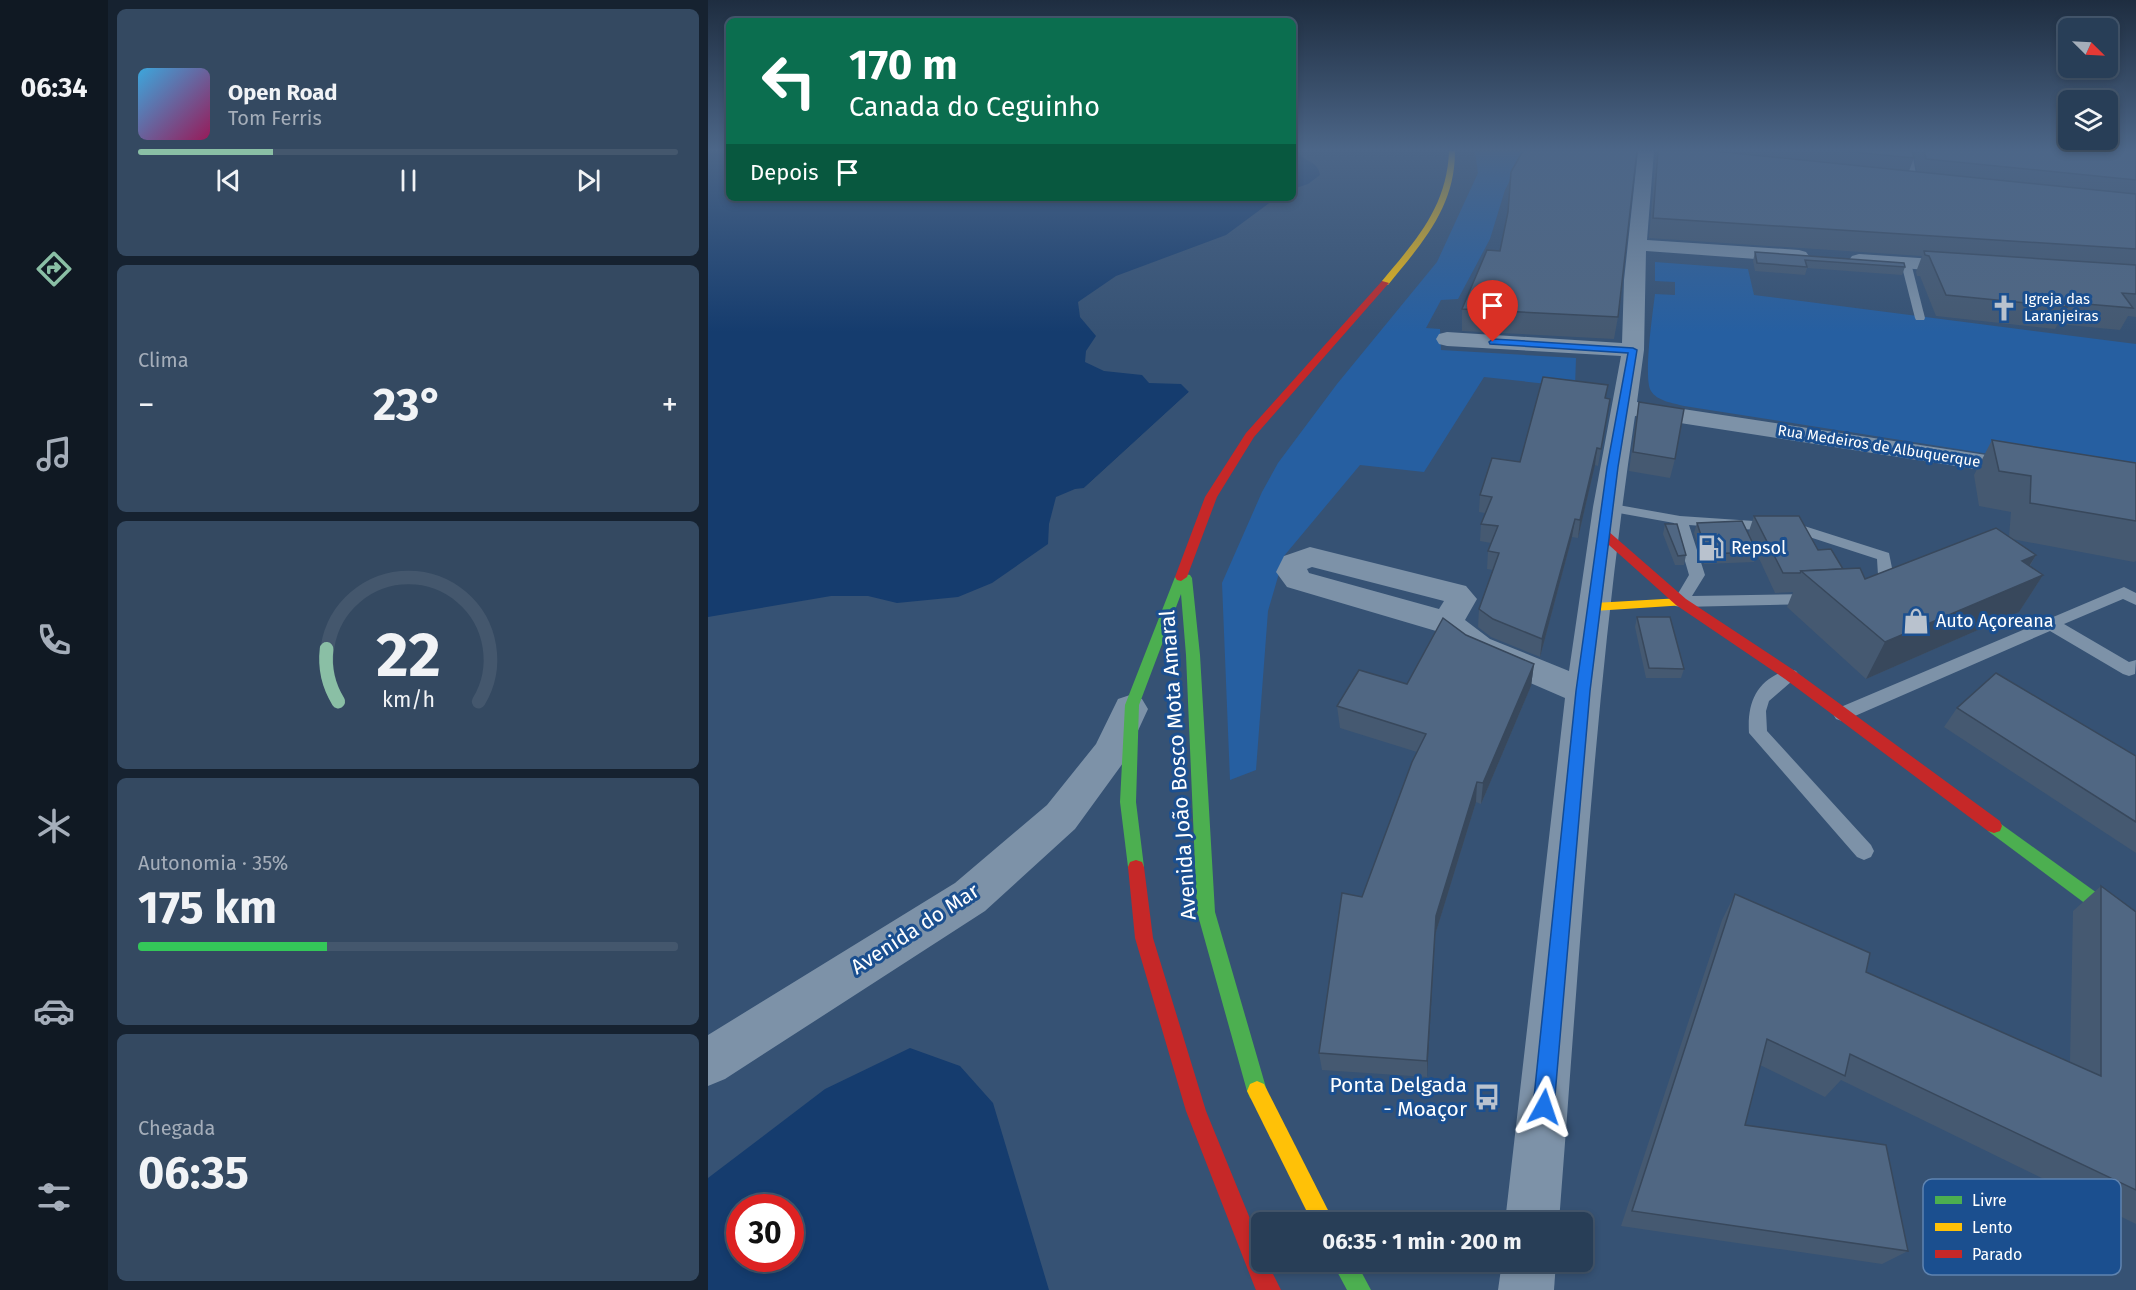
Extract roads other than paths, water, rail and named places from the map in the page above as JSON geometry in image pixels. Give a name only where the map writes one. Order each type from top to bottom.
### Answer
[{"type":"main road","name":"Avenida João Bosco Mota Amaral","points":[[1270,1290],[1263,1280],[1196,1111],[1144,938],[1128,802],[1132,705],[1211,497],[1250,435],[1359,314],[1422,238],[1438,211]]},
{"type":"main road","points":[[1605,521],[1681,602],[1790,675],[2136,932]]},
{"type":"main road","name":"Avenida João Bosco Mota Amaral","points":[[1185,570],[1193,655],[1206,912],[1259,1099],[1318,1212]]},
{"type":"main road","points":[[1594,607],[1681,602]]},
{"type":"main road","points":[[1349,1272],[1357,1286]]},
{"type":"street","points":[[1534,1212],[1583,691],[1605,521],[1622,406],[1633,350],[1637,245],[1642,211]]},
{"type":"street","points":[[1637,245],[1812,257]]},
{"type":"street","points":[[1836,258],[1986,268]]},
{"type":"street","points":[[1447,339],[1633,350]]},
{"type":"street","name":"Rua Medeiros de Albuquerque","points":[[1622,406],[2054,474]]},
{"type":"street","points":[[1447,623],[1478,647],[1583,691]]},
{"type":"street","name":"Avenida do Mar","points":[[708,1062],[970,897],[1061,817],[1110,753],[1132,705]]},
{"type":"street","points":[[1526,1290],[1528,1272]]},
{"type":"lane","points":[[1906,263],[1920,318]]},
{"type":"lane","points":[[1605,521],[1680,520],[1798,529],[1884,556],[1886,578],[1858,591]]},
{"type":"lane","points":[[1680,520],[1697,574],[1681,602]]},
{"type":"lane","points":[[1842,714],[2124,592],[2136,600]]},
{"type":"lane","points":[[1681,602],[1828,599]]},
{"type":"lane","points":[[2051,624],[2129,670],[2136,666]]},
{"type":"lane","points":[[1790,675],[1764,692],[1755,709],[1758,733],[1864,851]]},
{"type":"place","name":"Igreja das Laranjeiras","points":[[2004,308]]},
{"type":"place","name":"Repsol","points":[[1711,548]]},
{"type":"place","name":"Auto Açoreana","points":[[1916,621]]},
{"type":"place","name":"Ponta Delgada - Moaçor","points":[[1487,1097]]}]
